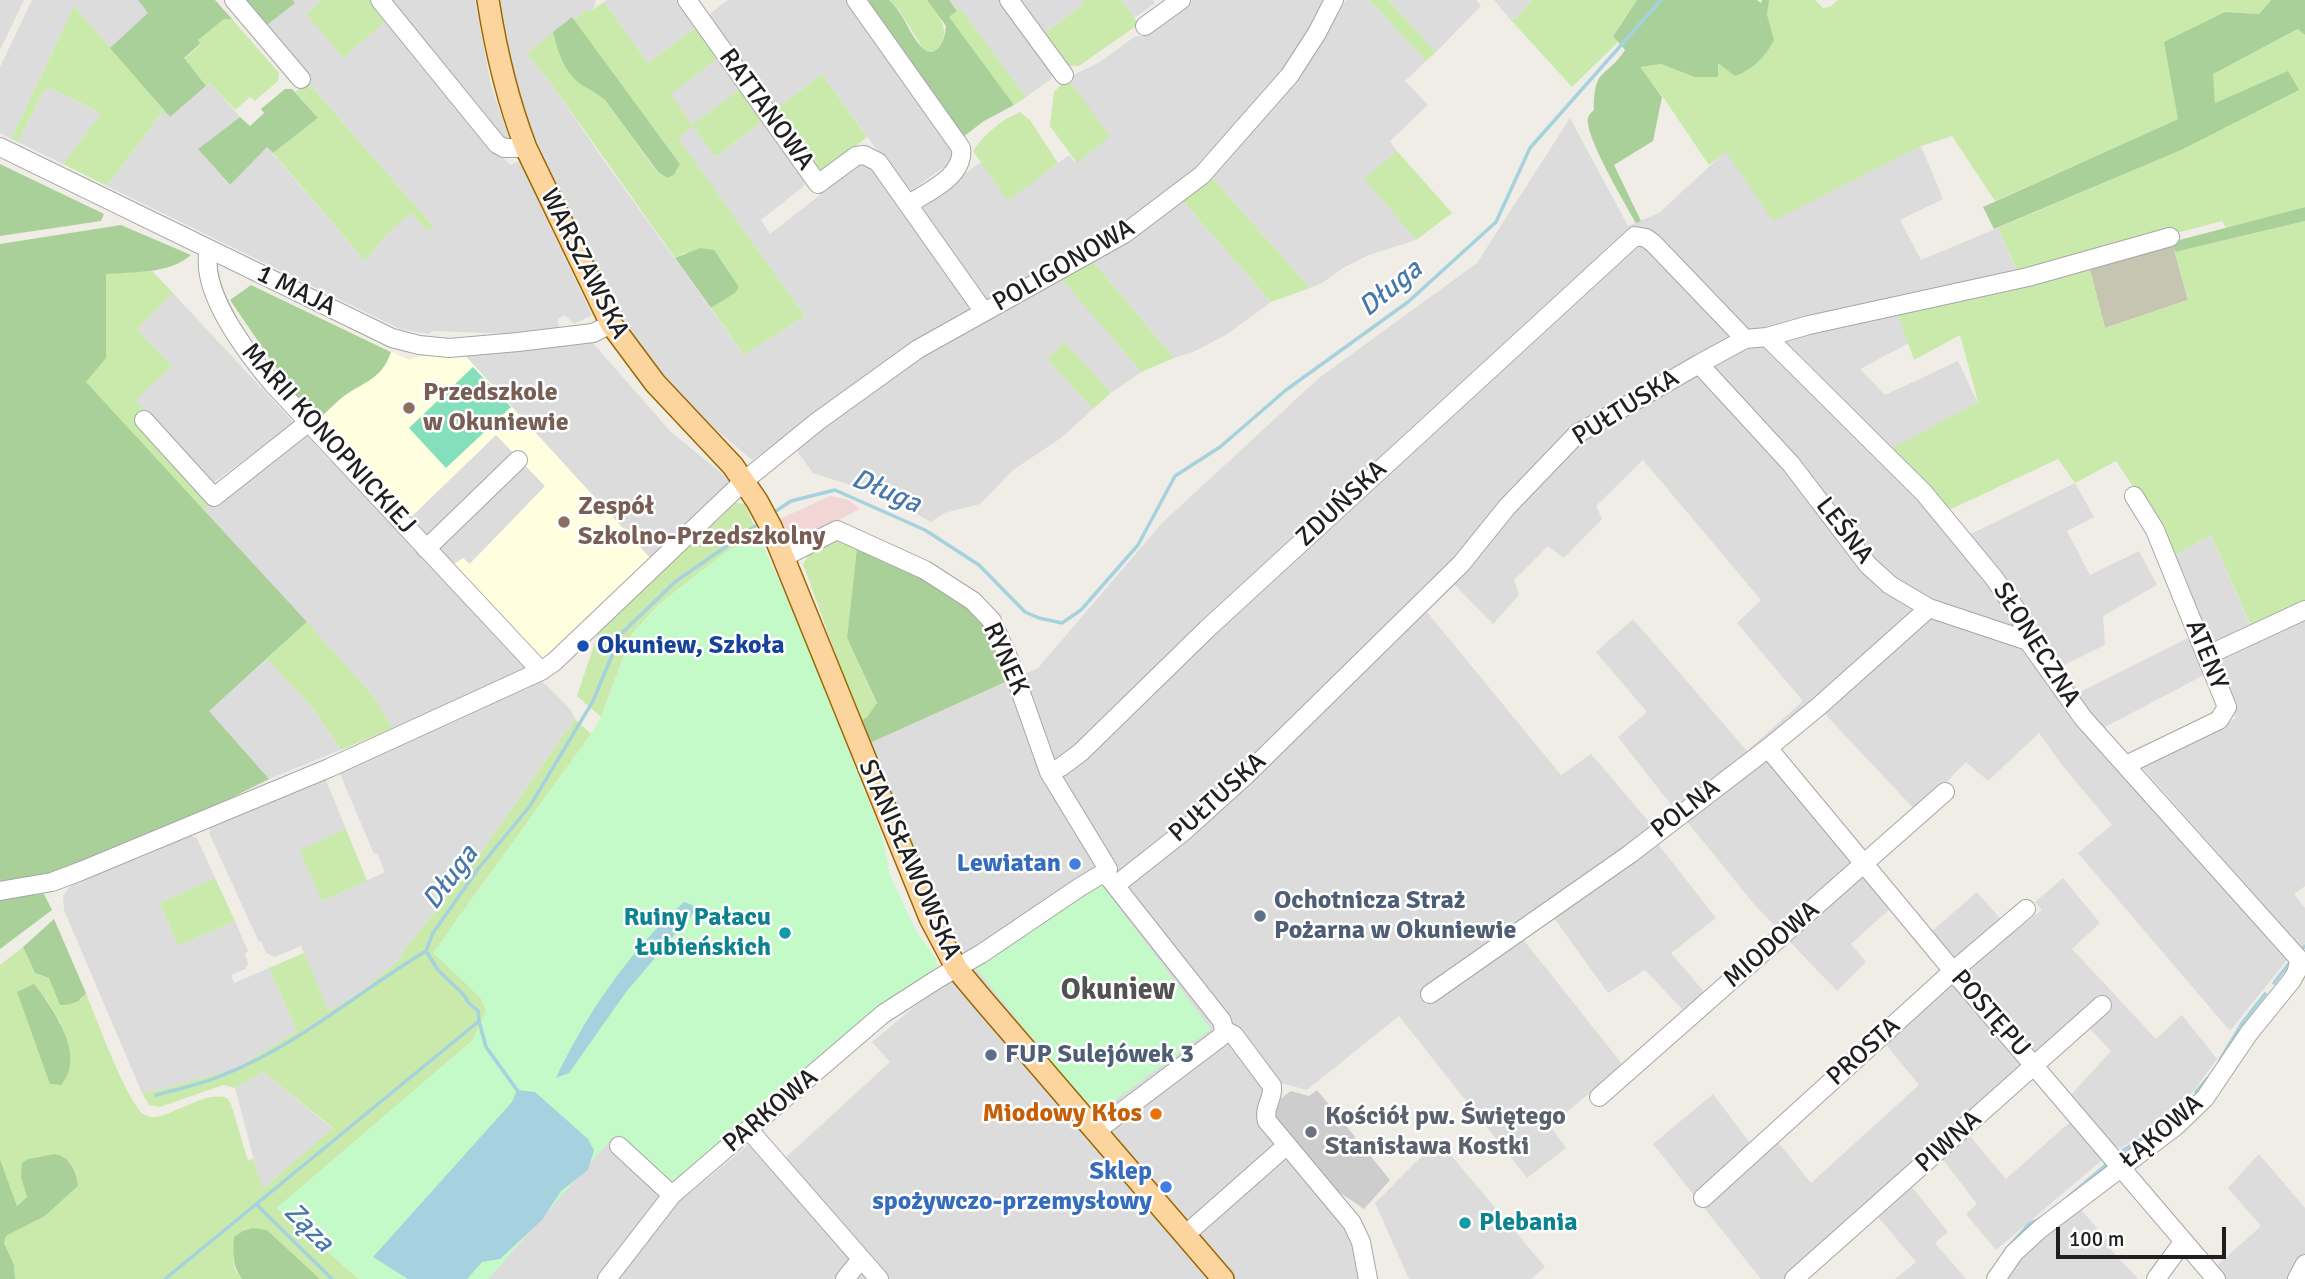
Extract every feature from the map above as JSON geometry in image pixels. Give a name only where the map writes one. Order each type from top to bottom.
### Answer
[{"type":"main road","name":"WARSZAWSKA","points":[[488,0],[503,78],[526,148],[611,324],[655,383],[733,466],[771,527]]},
{"type":"main road","name":"STANISŁAWOWSKA","points":[[771,527],[930,918],[957,968],[1223,1279]]},
{"type":"street","points":[[234,0],[301,79]]},
{"type":"street","points":[[380,0],[497,144],[503,148],[526,148]]},
{"type":"street","name":"RATTANOWA","points":[[687,0],[818,184],[856,156],[864,155],[878,162],[984,312]]},
{"type":"street","points":[[856,0],[961,148],[962,158],[956,172],[909,204]]},
{"type":"street","points":[[1009,0],[1064,75]]},
{"type":"street","points":[[1145,26],[1181,0]]},
{"type":"street","name":"POLIGONOWA","points":[[0,891],[52,882],[329,768],[541,671],[554,662],[744,481],[818,421],[918,349],[1124,234],[1202,175],[1290,75],[1334,0]]},
{"type":"street","name":"1 MAJA","points":[[0,147],[393,338],[419,345],[449,348],[593,333],[611,324]]},
{"type":"street","name":"ZDUŃSKA","points":[[1049,772],[1061,767],[1081,752],[1207,629],[1636,236],[1653,243],[1745,339]]},
{"type":"street","name":"PUŁTUSKA","points":[[1111,879],[1183,832],[1245,776],[1461,564],[1507,507],[1577,434],[1745,339],[1767,337],[2028,277],[2170,237]]},
{"type":"street","name":"MARII KONOPNICKIEJ","points":[[209,250],[207,260],[214,292],[227,321],[247,353],[541,671]]},
{"type":"street","name":"SŁONECZNA","points":[[1767,337],[1924,493],[2007,596],[2019,614],[2028,641],[2083,718],[2299,959]]},
{"type":"street","name":"LEŚNA","points":[[1699,363],[1804,478],[1868,565],[1890,585],[1929,608],[2028,641]]},
{"type":"street","points":[[144,420],[214,497],[309,422]]},
{"type":"street","name":"MARII KONOPNICKIEJ","points":[[426,549],[518,460]]},
{"type":"street","name":"ATENY","points":[[2126,765],[2219,720],[2228,707],[2155,530],[2134,496]]},
{"type":"street","name":"RYNEK","points":[[784,557],[837,530],[925,570],[973,601],[992,621],[1009,659],[1049,772],[1108,869],[1111,879],[1220,1019],[1224,1030],[1234,1035],[1272,1086],[1266,1116],[1286,1146]]},
{"type":"street","name":"POLNA","points":[[1430,994],[1630,854],[1768,748],[1818,708],[1929,608]]},
{"type":"street","points":[[2207,656],[2305,610]]},
{"type":"street","name":"POSTĘPU","points":[[1768,748],[1953,971],[2216,1279]]},
{"type":"street","name":"MIODOWA","points":[[1599,1097],[1945,792]]},
{"type":"street","points":[[957,968],[1100,875],[1111,879]]},
{"type":"street","name":"PROSTA","points":[[1703,1198],[1953,971],[2026,909]]},
{"type":"street","name":"ŁĄKOWA","points":[[1996,1279],[2014,1252],[2039,1229],[2176,1126],[2205,1098],[2249,1033],[2292,980],[2299,959]]},
{"type":"street","name":"PARKOWA","points":[[607,1279],[672,1195],[883,1014],[957,968]]},
{"type":"street","name":"PIWNA","points":[[1794,1279],[2102,1005]]},
{"type":"street","points":[[1095,1132],[1222,1036],[1224,1030]]},
{"type":"street","points":[[749,1130],[879,1279]]},
{"type":"street","points":[[619,1146],[672,1195]]},
{"type":"street","points":[[1185,1235],[1286,1146],[1352,1223],[1361,1242],[1368,1279]]},
{"type":"street","points":[[2156,1279],[2183,1242]]},
{"type":"street","points":[[845,1279],[861,1259]]},
{"type":"street","points":[[2297,1279],[2305,1264]]},
{"type":"shaded area","points":[[0,0],[24,0],[0,50]]},
{"type":"shaded area","points":[[32,0],[138,0],[149,13],[110,48],[74,6],[11,139],[0,133],[0,67]]},
{"type":"shaded area","points":[[293,0],[322,0],[306,14],[343,57],[387,20],[415,52],[418,64],[423,65],[510,165],[519,161],[592,315],[574,324],[565,315],[558,319],[559,329],[514,334],[433,331],[429,334],[400,329],[107,186],[164,110],[170,117],[210,83],[240,117],[198,149],[229,185],[267,147],[365,261],[388,233],[411,212],[427,231],[433,226],[262,29],[295,3]]},
{"type":"shaded area","points":[[385,0],[475,0],[491,85],[509,138],[504,140]]},
{"type":"shaded area","points":[[500,0],[596,0],[594,8],[589,12],[587,9],[574,20],[572,17],[527,54],[550,82],[744,355],[805,316],[677,137],[670,94],[718,58],[740,89],[693,125],[715,157],[763,121],[805,180],[804,186],[761,220],[770,234],[861,163],[868,164],[973,312],[752,460],[712,426],[656,366],[619,316],[530,127],[516,83]]},
{"type":"shaded area","points":[[677,0],[696,27],[648,63],[604,2]]},
{"type":"shaded area","points":[[728,0],[847,0],[956,153],[954,160],[912,190],[905,189],[822,74],[775,110],[707,16]]},
{"type":"shaded area","points":[[949,0],[999,0],[1052,71],[1051,79],[1026,97],[960,9],[957,11]]},
{"type":"shaded area","points":[[1016,0],[1082,0],[1084,4],[1042,35]]},
{"type":"shaded area","points":[[1121,0],[1153,0],[1155,3],[1134,18]]},
{"type":"shaded area","points":[[1193,0],[1325,0],[1313,30],[1266,93],[1243,121],[1181,184],[1122,226],[1120,224],[986,303],[921,211],[922,204],[981,162],[1008,200],[1069,155],[1076,163],[1067,78],[1100,62],[1134,37],[1147,34]]},
{"type":"shaded area","points":[[1346,0],[1369,0],[1426,61],[1405,81],[1428,105],[1390,141],[1397,151],[1365,178],[1416,240],[1369,255],[1310,288],[1209,174],[1311,54]]},
{"type":"shaded area","points":[[1388,0],[1476,0],[1481,6],[1436,52]]},
{"type":"shaded area","points":[[1494,0],[1532,0],[1517,18],[1510,19]]},
{"type":"shaded area","points":[[50,88],[102,114],[63,164],[18,142],[44,90]]},
{"type":"shaded area","points":[[1570,118],[1628,226],[1659,213],[1726,151],[1773,220],[1921,146],[1943,199],[1900,220],[1921,260],[1998,228],[2023,285],[1899,314],[1909,343],[1860,369],[1885,395],[1958,361],[1978,403],[1888,451],[1969,535],[2075,483],[2094,517],[2067,531],[2090,575],[2139,551],[2157,585],[2103,616],[2105,645],[2062,666],[2080,692],[2192,636],[2208,673],[2105,727],[2093,739],[2290,956],[2230,1031],[2078,853],[2112,825],[2039,733],[1988,781],[1966,762],[1917,812],[1823,712],[1780,750],[1878,865],[1866,873],[1893,906],[1851,944],[1866,962],[1837,991],[1754,904],[1685,819],[1658,844],[1716,918],[1671,953],[1706,994],[1682,1009],[1645,970],[1608,993],[1554,918],[1522,938],[1623,1065],[1550,1126],[1566,1148],[1527,1178],[1399,1016],[1307,1090],[1269,1080],[1257,1115],[1349,1226],[1379,1279],[488,1279],[616,1133],[684,1198],[748,1145],[772,1170],[890,1062],[872,1042],[914,1007],[973,966],[941,913],[870,743],[1038,668],[1162,523],[1319,378],[1477,263]],"holes":[[[1643,460],[1761,600],[1737,623],[1803,701],[1747,751],[1633,619],[1596,652],[1647,712],[1618,737],[1672,806],[1651,824],[1591,754],[1561,775],[1427,612],[1455,585],[1493,624],[1519,595],[1514,580],[1548,546],[1564,558],[1602,519],[1596,506]]]},
{"type":"shaded area","points":[[1182,200],[1271,302],[1226,335],[1193,352],[1174,358],[1091,259]]},
{"type":"shaded area","points":[[2172,242],[2188,300],[2105,328],[2089,266]]},
{"type":"shaded area","points":[[1059,275],[1141,372],[1111,393],[1065,343],[1047,359],[1093,409],[1061,438],[1013,470],[980,504],[944,513],[931,522],[847,484],[813,473],[794,447],[879,381]]},
{"type":"shaded area","points":[[251,285],[409,360],[420,356],[466,357],[651,559],[542,660],[454,564],[463,558],[470,564],[545,486],[496,435],[410,518],[298,400],[230,300]]},
{"type":"shaded area","points":[[173,293],[294,423],[213,483],[135,400],[172,366],[137,329]]},
{"type":"shaded area","points":[[591,341],[670,431],[731,481],[651,559],[463,353]]},
{"type":"shaded area","points":[[306,434],[330,461],[333,459],[528,666],[459,700],[393,728],[374,697],[204,510]]},
{"type":"shaded area","points":[[496,434],[517,456],[431,540],[410,518]]},
{"type":"shaded area","points":[[523,463],[546,487],[469,564],[463,558],[454,564],[437,546]]},
{"type":"shaded area","points":[[830,496],[849,500],[860,509],[798,541],[791,539],[780,519]]},
{"type":"shaded area","points":[[2211,535],[2256,639],[2305,616],[2305,886],[2294,894],[2305,908],[2305,943],[2301,948],[2143,768],[2236,718],[2172,557]]},
{"type":"shaded area","points":[[267,659],[312,707],[341,750],[269,779],[208,711]]},
{"type":"shaded area","points":[[540,679],[571,710],[575,719],[460,882],[406,947],[399,960],[361,992],[329,1012],[301,946],[275,957],[266,953],[261,941],[259,942],[209,833],[211,826],[319,777],[326,780],[346,829],[301,850],[323,901],[385,872],[377,853],[374,854],[340,774],[343,767],[441,724],[460,719],[463,714],[519,684],[525,690]]},
{"type":"shaded area","points":[[190,835],[197,838],[215,878],[160,903],[178,946],[235,921],[248,951],[245,954],[248,963],[246,969],[231,975],[234,983],[269,968],[297,1031],[235,1069],[142,1093],[64,910],[63,896],[70,886],[89,874],[140,858]]},
{"type":"shaded area","points":[[2063,878],[2100,923],[2072,949],[2156,1039],[2182,1015],[2217,1059],[2195,1089],[2166,1120],[2121,1148],[2111,1146],[2069,1097],[2111,1051],[2077,1015],[1960,1124],[2006,1179],[2071,1121],[2102,1160],[1996,1250],[1966,1214],[1977,1204],[1934,1148],[1903,1176],[1948,1232],[1935,1243],[1966,1279],[1895,1279],[1916,1262],[1869,1206],[1787,1279],[1761,1279],[1653,1144],[1713,1094],[1759,1155],[1777,1141],[1811,1183],[1919,1085],[1884,1042],[1967,969],[2042,910],[2035,902]]},
{"type":"shaded area","points":[[1977,892],[2003,922],[1958,961],[1932,931]]},
{"type":"shaded area","points":[[263,1072],[333,1129],[262,1190],[235,1088]]},
{"type":"shaded area","points":[[1317,1090],[1390,1180],[1364,1209],[1311,1173],[1271,1122],[1272,1105],[1291,1091],[1309,1096]]},
{"type":"shaded area","points":[[1438,1140],[1545,1267],[1531,1279],[1409,1279],[1375,1203]]},
{"type":"shaded area","points":[[2259,1154],[2305,1208],[2305,1254],[2291,1279],[2222,1279],[2213,1269],[2261,1226],[2228,1188]]},
{"type":"shaded area","points":[[2079,1207],[2113,1247],[2111,1250],[2138,1279],[2003,1279],[2016,1259]]},
{"type":"green space","points":[[138,0],[215,0],[232,19],[224,19],[198,40],[200,44],[184,58],[206,86],[170,117],[110,48],[148,13]]},
{"type":"green space","points":[[237,0],[293,0],[295,3],[262,29]]},
{"type":"green space","points":[[322,0],[370,0],[387,20],[343,58],[306,14]]},
{"type":"green space","points":[[865,0],[889,0],[922,47],[933,52],[942,42],[946,26],[927,0],[949,0],[957,11],[949,17],[1014,105],[984,121],[963,137]]},
{"type":"green space","points":[[889,0],[927,0],[943,25],[944,37],[936,51],[930,53],[923,49],[900,11]]},
{"type":"green space","points":[[1082,0],[1121,0],[1139,24],[1079,66],[1065,66],[1042,35],[1084,4]]},
{"type":"green space","points":[[1369,0],[1388,0],[1436,52],[1426,61]]},
{"type":"green space","points":[[1532,0],[1637,0],[1613,35],[1618,42],[1572,87],[1510,19],[1517,18]]},
{"type":"green space","points":[[1637,0],[1757,0],[1761,3],[1762,0],[1769,0],[1767,15],[1774,40],[1758,62],[1735,76],[1718,63],[1718,77],[1695,77],[1661,64],[1640,67],[1662,97],[1653,141],[1614,165],[1641,221],[1636,223],[1592,139],[1588,118],[1594,110],[1599,80],[1625,50],[1613,36]]},
{"type":"green space","points":[[1769,0],[1815,0],[1823,8],[1830,7],[1838,0],[2271,0],[2259,14],[2225,12],[2178,119],[1995,201],[1952,136],[1921,146],[1773,221],[1726,152],[1709,165],[1639,67],[1718,62],[1735,75],[1767,14]]},
{"type":"green space","points":[[2271,0],[2305,0],[2305,35],[2298,29],[2213,74],[2215,103],[2288,71],[2299,90],[2179,151],[1994,229],[1983,207],[2178,119],[2164,42],[2225,12],[2259,14]]},
{"type":"green space","points":[[604,2],[648,63],[696,27],[718,58],[671,94],[692,125],[740,89],[763,121],[715,157],[693,126],[678,138],[805,316],[744,355],[711,308],[735,293],[739,287],[685,253],[675,258],[550,82],[527,54],[553,32],[555,42],[605,100],[657,172],[667,178],[674,175],[680,164],[574,20],[587,9],[589,12]]},
{"type":"green space","points":[[74,6],[164,110],[107,186],[63,164],[101,114],[95,110],[50,88],[44,90],[18,142],[11,139]]},
{"type":"green space","points":[[960,8],[1026,97],[1014,105],[948,17]]},
{"type":"green space","points":[[572,17],[680,164],[674,175],[667,178],[658,172],[605,100],[582,85],[566,68],[553,32]]},
{"type":"green space","points":[[224,19],[232,19],[279,73],[278,81],[255,101],[250,97],[235,110],[210,83],[206,86],[184,59],[200,45],[197,40]]},
{"type":"green space","points":[[2299,29],[2305,35],[2305,207],[2226,228],[2222,221],[2019,275],[1998,228],[2179,151],[2288,72],[2215,103],[2212,74]]},
{"type":"green space","points":[[822,74],[867,137],[825,170],[817,169],[775,110]]},
{"type":"green space","points":[[1067,78],[1110,136],[1077,163],[1050,126],[1054,92]]},
{"type":"green space","points":[[307,81],[433,226],[427,231],[411,213],[388,233],[365,261],[273,153],[318,118],[295,92]]},
{"type":"green space","points":[[285,89],[292,89],[318,118],[273,153],[267,147],[230,185],[198,149],[240,117],[250,126],[264,113],[261,109]]},
{"type":"green space","points":[[1020,112],[1030,120],[1058,163],[1008,201],[973,151],[994,128]]},
{"type":"green space","points":[[1397,151],[1452,213],[1416,240],[1364,178]]},
{"type":"green space","points":[[0,164],[104,214],[101,221],[0,236]]},
{"type":"green space","points":[[1209,174],[1310,288],[1271,302],[1182,200]]},
{"type":"green space","points":[[2305,207],[2305,221],[2175,252],[2172,242]]},
{"type":"green space","points":[[2305,221],[2305,600],[2251,626],[2211,535],[2172,557],[2138,494],[2116,461],[2075,483],[2058,459],[1947,511],[1887,451],[1978,402],[1960,335],[1914,360],[1898,314],[2089,266],[2105,328],[2188,300],[2175,252]]},
{"type":"green space","points":[[121,225],[191,255],[162,269],[106,274],[106,358],[86,382],[307,622],[209,711],[269,779],[193,817],[81,867],[0,888],[0,244]]},
{"type":"green space","points":[[700,248],[714,250],[739,287],[735,293],[711,308],[675,258]]},
{"type":"green space","points":[[1091,259],[1174,358],[1141,372],[1059,276]]},
{"type":"green space","points":[[152,271],[173,293],[137,329],[172,366],[136,400],[145,411],[136,419],[212,504],[204,510],[85,382],[106,358],[106,274]]},
{"type":"green space","points":[[251,285],[391,352],[383,368],[317,420],[298,400],[230,300]]},
{"type":"green space","points":[[1065,342],[1111,393],[1093,409],[1047,359]]},
{"type":"green space","points":[[473,367],[511,407],[446,468],[409,428]]},
{"type":"green space","points":[[736,503],[745,504],[758,535],[723,554],[657,606],[632,634],[601,717],[577,696],[599,630]]},
{"type":"green space","points":[[758,535],[798,622],[882,835],[890,875],[916,931],[936,959],[937,968],[671,1184],[616,1134],[488,1279],[359,1279],[277,1208],[473,1040],[486,1011],[481,998],[433,953],[591,734],[601,717],[632,635],[657,606],[723,554]]},
{"type":"green space","points":[[832,538],[857,547],[847,638],[877,704],[867,717],[860,721],[803,564],[807,558],[804,553]]},
{"type":"green space","points":[[857,547],[932,581],[966,604],[992,635],[1010,680],[870,743],[860,721],[867,717],[877,703],[847,638]]},
{"type":"green space","points":[[307,622],[374,697],[393,728],[341,750],[312,707],[267,659]]},
{"type":"green space","points":[[575,719],[591,734],[453,925],[468,986],[481,998],[486,1011],[473,1040],[277,1208],[359,1279],[320,1279],[267,1230],[233,1255],[235,1270],[242,1279],[15,1279],[14,1265],[4,1243],[6,1236],[45,1216],[78,1186],[73,1167],[62,1158],[47,1156],[28,1159],[27,1197],[17,1206],[0,1159],[0,965],[23,947],[35,973],[49,978],[81,1000],[86,993],[121,1078],[145,1115],[163,1115],[210,1097],[227,1098],[248,1161],[253,1158],[263,1189],[333,1128],[263,1072],[235,1088],[223,1085],[160,1107],[149,1105],[142,1093],[235,1069],[297,1031],[269,968],[304,953],[329,1011],[361,992],[399,960],[406,947],[460,882]],"holes":[[[45,997],[61,1023],[65,1080],[56,1086]]]},
{"type":"green space","points":[[346,829],[367,881],[322,901],[300,850]]},
{"type":"green space","points":[[215,878],[235,921],[178,946],[160,903]]},
{"type":"green space","points":[[1101,884],[1211,1029],[1095,1115],[974,966]]},
{"type":"green space","points":[[44,894],[52,910],[0,949],[0,896]]},
{"type":"green space","points":[[54,919],[86,993],[78,1001],[68,1005],[60,1005],[49,978],[35,973],[23,947]]},
{"type":"green space","points":[[34,984],[58,1019],[69,1047],[68,1073],[61,1085],[50,1084],[17,992]]},
{"type":"green space","points":[[55,1154],[72,1165],[78,1186],[45,1216],[6,1236],[4,1243],[14,1265],[15,1279],[0,1279],[0,1159],[17,1206],[27,1197],[21,1177],[22,1163],[28,1159]]},
{"type":"green space","points":[[253,1228],[267,1230],[320,1279],[242,1279],[233,1254],[234,1237]]},
{"type":"water","points":[[684,902],[695,906],[694,912],[626,992],[569,1073],[556,1078],[582,1029],[611,984],[645,941]]},
{"type":"water","points":[[517,1090],[535,1092],[588,1139],[594,1150],[588,1170],[561,1191],[542,1220],[500,1259],[482,1262],[467,1279],[408,1279],[373,1257],[512,1102]]},
{"type":"waterway","name":"Długa","points":[[773,513],[791,501],[835,490],[925,530],[979,565],[1025,612],[1062,623],[1081,610],[1138,545],[1175,476],[1220,447],[1286,390],[1408,302],[1496,222],[1530,148],[1661,0]]},
{"type":"waterway","name":"Długa","points":[[165,1279],[479,1021],[478,1011],[438,970],[426,951],[433,933],[478,869],[530,806],[593,701],[621,634],[675,582],[761,522]]},
{"type":"waterway","points":[[2302,949],[2305,946]]},
{"type":"waterway","points":[[156,1095],[215,1078],[250,1063],[302,1034],[426,951]]},
{"type":"waterway","points":[[2274,983],[2291,961]]},
{"type":"waterway","points":[[2220,1060],[2243,1022],[2265,994]]},
{"type":"waterway","points":[[479,1021],[486,1047],[517,1090]]},
{"type":"waterway","points":[[2196,1092],[2208,1078]]},
{"type":"waterway","points":[[2119,1153],[2168,1122]]},
{"type":"waterway","points":[[2068,1197],[2107,1164]]},
{"type":"waterway","name":"Ząza","points":[[257,1205],[332,1279]]},
{"type":"waterway","points":[[2005,1251],[2030,1223],[2040,1219]]},
{"type":"place","name":"Przedszkole w Okuniewie","points":[[409,408]]},
{"type":"place","name":"Zespół Szkolno-Przedszkolny","points":[[564,522]]},
{"type":"place","name":"Okuniew, Szkoła","points":[[583,646]]},
{"type":"place","name":"Lewiatan","points":[[1075,864]]},
{"type":"place","name":"Ochotnicza Straż Pożarna w Okuniewie","points":[[1260,916]]},
{"type":"place","name":"Ruiny Pałacu Łubieńskich","points":[[785,933]]},
{"type":"place","name":"FUP Sulejówek 3","points":[[991,1055]]},
{"type":"place","name":"Miodowy Kłos","points":[[1156,1114]]},
{"type":"place","name":"Kościół pw. Świętego Stanisława Kostki","points":[[1311,1132]]},
{"type":"place","name":"Sklep spożywczo-przemysłowy","points":[[1166,1187]]},
{"type":"place","name":"Plebania","points":[[1465,1223]]},
{"type":"district","name":"Okuniew","points":[[1118,991]]}]
